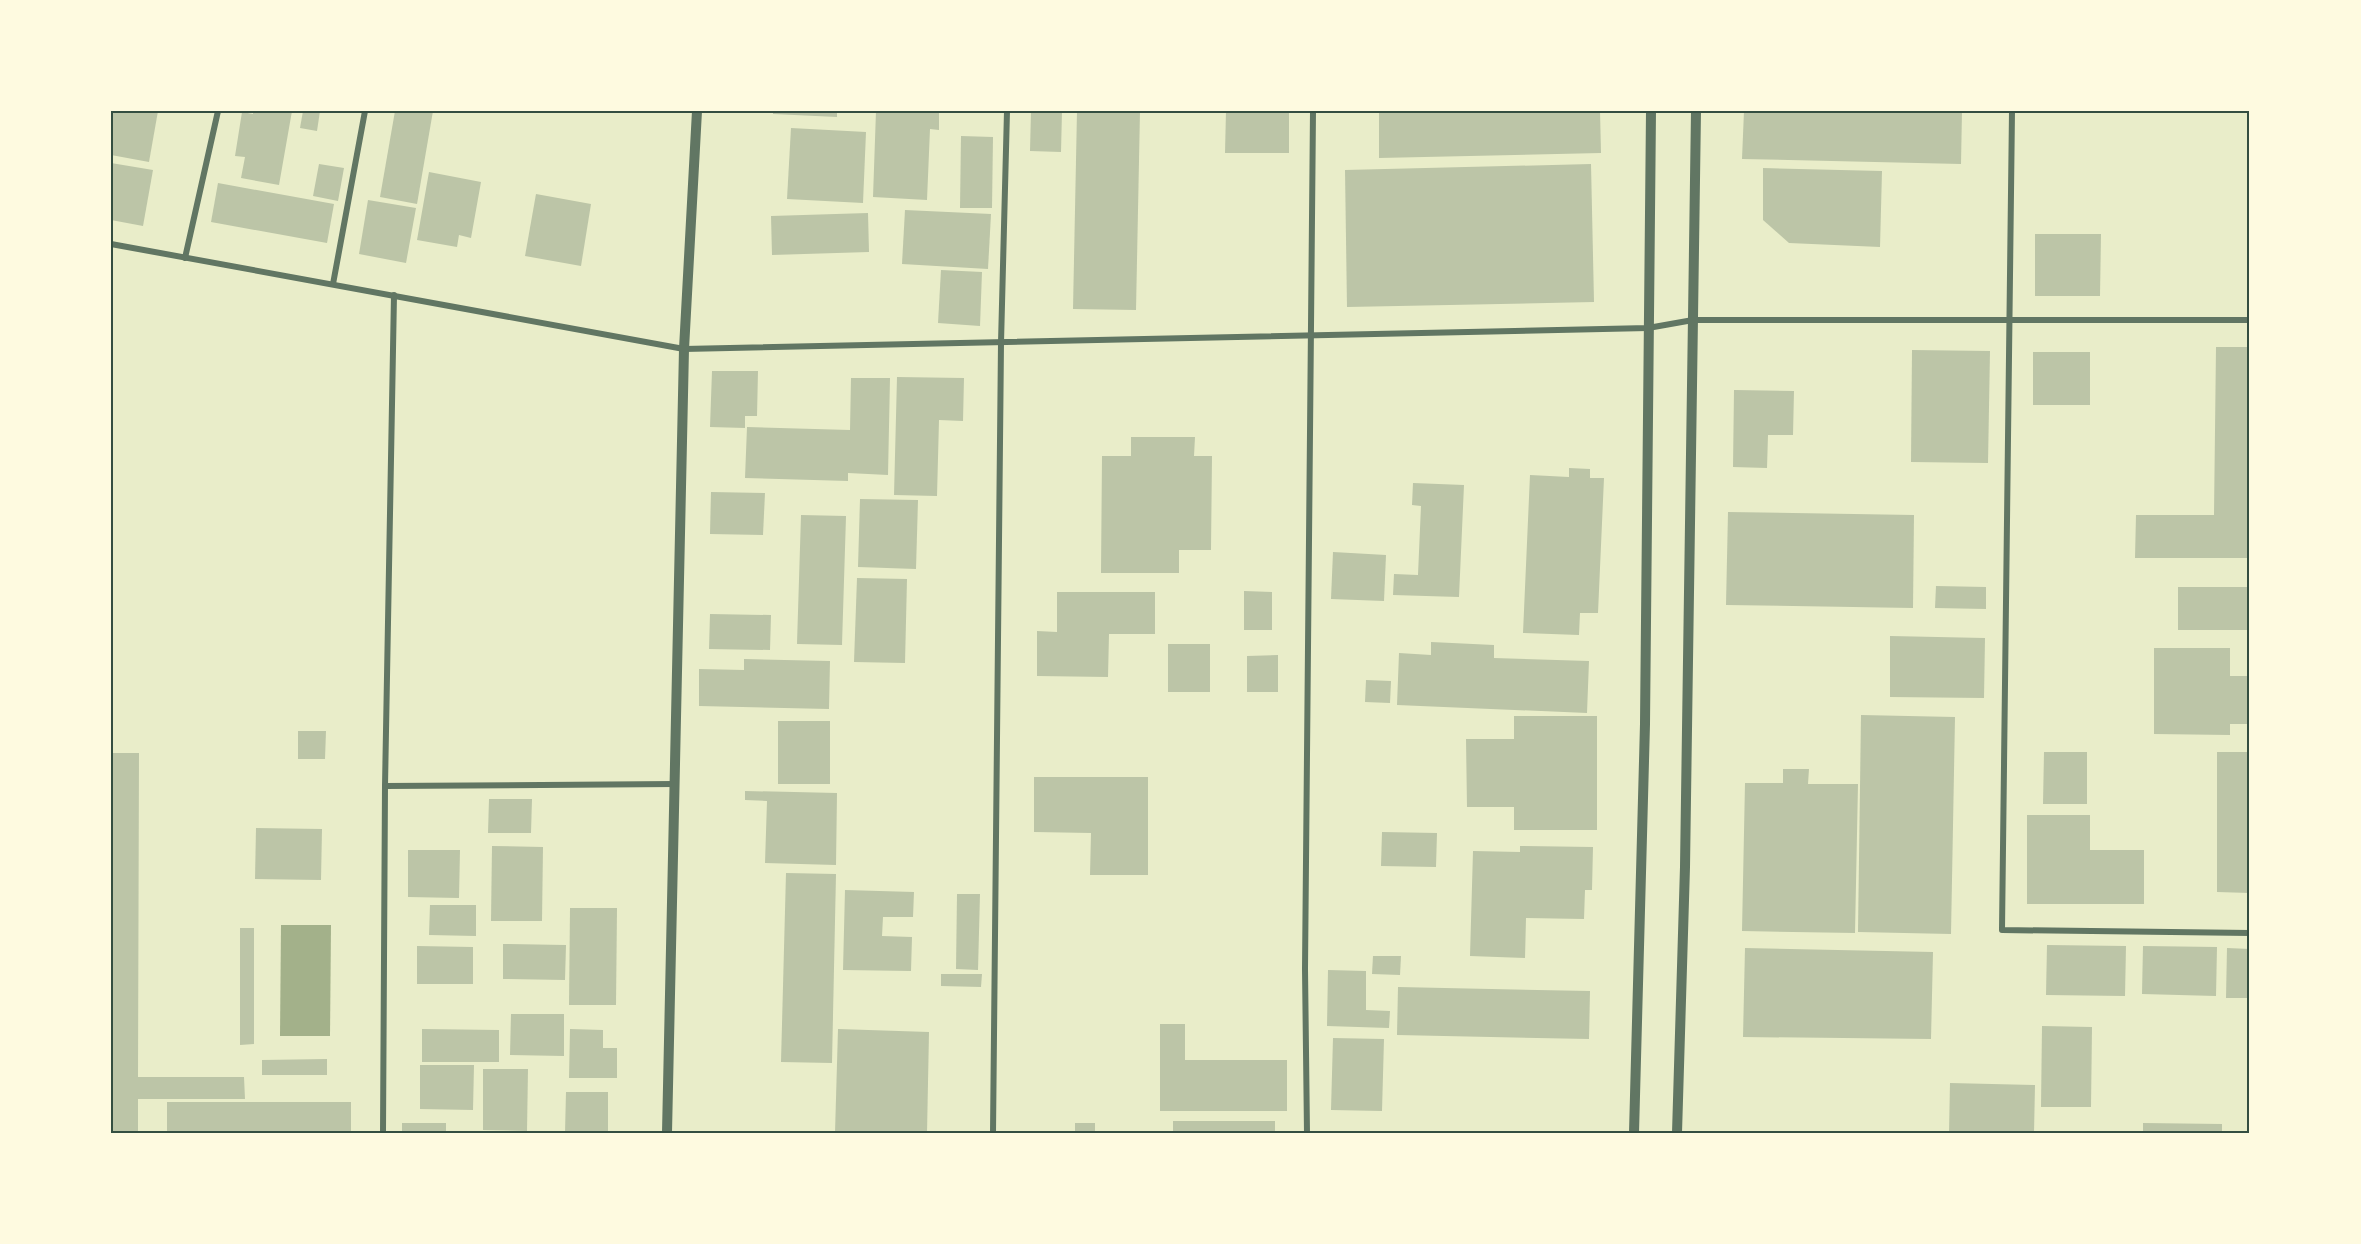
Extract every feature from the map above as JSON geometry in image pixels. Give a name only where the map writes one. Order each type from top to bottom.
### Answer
[{"type":"street","points":[[185,258],[218,111]]},
{"type":"street","points":[[333,284],[365,111]]},
{"type":"street","points":[[667,1133],[684,349],[698,111]]},
{"type":"street","points":[[993,1133],[1001,343],[1006,111]]},
{"type":"street","points":[[1307,1133],[1305,969],[1313,111]]},
{"type":"street","points":[[1634,1133],[1645,724],[1652,111]]},
{"type":"street","points":[[1677,1133],[1686,855],[1696,111]]},
{"type":"street","points":[[2012,111],[2002,930],[2250,933]]},
{"type":"street","points":[[111,244],[684,349],[1648,328],[1693,320],[2250,321]]},
{"type":"street","points":[[383,1133],[385,786],[394,295]]},
{"type":"street","points":[[385,786],[675,784]]},
{"type":"shaded area","points":[[281,925],[331,925],[330,1036],[280,1036]]},
{"type":"building","points":[[111,111],[158,111],[149,162],[111,155]]},
{"type":"building","points":[[253,111],[292,111],[279,185],[241,178],[245,157],[235,156],[242,112],[253,114]]},
{"type":"building","points":[[303,111],[320,111],[317,131],[300,128]]},
{"type":"building","points":[[395,111],[433,111],[417,204],[380,197]]},
{"type":"building","points":[[773,111],[837,111],[837,117],[773,114]]},
{"type":"building","points":[[876,111],[939,111],[939,130],[930,129],[927,200],[873,197]]},
{"type":"building","points":[[1031,111],[1062,111],[1061,152],[1030,151]]},
{"type":"building","points":[[1077,111],[1140,111],[1136,310],[1073,309]]},
{"type":"building","points":[[1226,111],[1289,111],[1289,153],[1225,153]]},
{"type":"building","points":[[1379,111],[1600,111],[1601,153],[1379,158]]},
{"type":"building","points":[[1744,111],[1962,111],[1961,164],[1742,159]]},
{"type":"building","points":[[791,128],[866,132],[863,203],[787,199]]},
{"type":"building","points":[[961,136],[993,137],[992,208],[960,208]]},
{"type":"building","points":[[111,163],[153,170],[143,226],[111,220]]},
{"type":"building","points":[[319,164],[344,168],[338,201],[313,196]]},
{"type":"building","points":[[1591,164],[1594,302],[1347,307],[1345,170]]},
{"type":"building","points":[[1763,168],[1882,171],[1880,247],[1789,243],[1763,220]]},
{"type":"building","points":[[429,172],[481,182],[471,238],[459,235],[457,247],[417,240]]},
{"type":"building","points":[[218,183],[334,204],[327,243],[211,222]]},
{"type":"building","points":[[536,194],[591,204],[581,266],[525,256]]},
{"type":"building","points":[[368,200],[416,208],[406,263],[359,254]]},
{"type":"building","points":[[905,210],[991,214],[988,269],[902,264]]},
{"type":"building","points":[[868,213],[869,252],[772,255],[771,216]]},
{"type":"building","points":[[2035,234],[2101,234],[2100,296],[2035,296]]},
{"type":"building","points":[[941,270],[982,272],[980,326],[938,323]]},
{"type":"building","points":[[2216,347],[2250,347],[2250,558],[2135,558],[2136,515],[2214,515]]},
{"type":"building","points":[[1912,350],[1990,351],[1988,463],[1911,462]]},
{"type":"building","points":[[2033,352],[2090,352],[2090,405],[2033,405]]},
{"type":"building","points":[[712,371],[758,371],[757,416],[745,416],[745,428],[710,427]]},
{"type":"building","points":[[897,377],[964,378],[963,421],[939,420],[937,496],[894,495]]},
{"type":"building","points":[[851,378],[890,378],[888,475],[848,473],[848,481],[745,478],[747,427],[850,430]]},
{"type":"building","points":[[1734,390],[1794,391],[1793,435],[1768,435],[1767,468],[1733,467]]},
{"type":"building","points":[[1131,437],[1195,437],[1194,456],[1212,456],[1211,550],[1179,550],[1179,573],[1101,573],[1102,456],[1131,456]]},
{"type":"building","points":[[1569,468],[1590,469],[1590,478],[1604,478],[1598,613],[1580,613],[1579,635],[1523,633],[1530,475],[1569,477]]},
{"type":"building","points":[[1413,483],[1464,485],[1459,597],[1393,595],[1394,574],[1418,575],[1421,506],[1412,505]]},
{"type":"building","points":[[711,492],[765,493],[763,535],[710,534]]},
{"type":"building","points":[[860,499],[918,500],[916,569],[858,567]]},
{"type":"building","points":[[1728,512],[1914,515],[1913,608],[1726,605]]},
{"type":"building","points":[[801,515],[846,516],[842,645],[797,644]]},
{"type":"building","points":[[1333,552],[1386,555],[1384,601],[1331,599]]},
{"type":"building","points":[[857,578],[907,579],[905,663],[854,662]]},
{"type":"building","points":[[1936,586],[1986,587],[1986,609],[1935,608]]},
{"type":"building","points":[[2178,587],[2250,587],[2250,630],[2178,630]]},
{"type":"building","points":[[1244,591],[1272,592],[1272,630],[1244,630]]},
{"type":"building","points":[[1057,592],[1155,592],[1155,634],[1109,634],[1108,677],[1037,676],[1037,631],[1057,632]]},
{"type":"building","points":[[710,614],[771,615],[770,650],[709,649]]},
{"type":"building","points":[[1890,636],[1985,638],[1984,698],[1890,697]]},
{"type":"building","points":[[1431,642],[1494,645],[1494,658],[1589,661],[1587,713],[1397,705],[1399,653],[1431,655]]},
{"type":"building","points":[[1168,644],[1210,644],[1210,692],[1168,692]]},
{"type":"building","points":[[2154,648],[2230,648],[2230,676],[2250,676],[2250,724],[2230,724],[2230,735],[2154,734]]},
{"type":"building","points":[[1278,655],[1278,692],[1247,692],[1247,656]]},
{"type":"building","points":[[744,659],[830,661],[829,709],[699,706],[699,669],[744,670]]},
{"type":"building","points":[[1366,680],[1391,681],[1390,703],[1365,702]]},
{"type":"building","points":[[1861,715],[1955,717],[1951,934],[1858,932]]},
{"type":"building","points":[[1514,716],[1597,716],[1597,830],[1514,830],[1514,807],[1467,807],[1466,739],[1514,739]]},
{"type":"building","points":[[778,721],[830,721],[830,784],[778,784]]},
{"type":"building","points":[[298,731],[326,731],[325,759],[298,759]]},
{"type":"building","points":[[2044,752],[2087,752],[2087,804],[2043,804]]},
{"type":"building","points":[[2217,752],[2250,752],[2250,893],[2217,892]]},
{"type":"building","points":[[111,753],[139,753],[138,1077],[244,1077],[245,1099],[138,1099],[138,1133],[111,1133]]},
{"type":"building","points":[[1783,769],[1809,769],[1808,784],[1858,784],[1855,933],[1742,931],[1745,783],[1783,783]]},
{"type":"building","points":[[1034,777],[1148,777],[1148,875],[1090,875],[1091,833],[1034,832]]},
{"type":"building","points":[[745,791],[837,793],[836,865],[765,863],[767,801],[745,800]]},
{"type":"building","points":[[489,799],[532,799],[531,833],[488,833]]},
{"type":"building","points":[[2027,815],[2090,815],[2090,850],[2144,850],[2144,904],[2027,904]]},
{"type":"building","points":[[256,828],[322,829],[321,880],[255,879]]},
{"type":"building","points":[[1382,832],[1437,833],[1436,867],[1381,866]]},
{"type":"building","points":[[492,846],[543,847],[542,921],[491,921]]},
{"type":"building","points":[[1520,846],[1593,847],[1592,890],[1585,890],[1584,919],[1526,918],[1525,958],[1470,956],[1473,851],[1520,852]]},
{"type":"building","points":[[408,850],[460,850],[459,898],[408,897]]},
{"type":"building","points":[[786,873],[836,874],[832,1063],[781,1062]]},
{"type":"building","points":[[845,890],[914,892],[913,917],[883,917],[882,936],[912,937],[911,971],[843,970]]},
{"type":"building","points":[[957,894],[980,894],[978,970],[956,969]]},
{"type":"building","points":[[430,905],[476,905],[476,936],[429,935]]},
{"type":"building","points":[[570,908],[617,908],[616,1005],[569,1005]]},
{"type":"building","points":[[240,928],[254,928],[254,1044],[240,1045]]},
{"type":"building","points":[[503,944],[566,945],[565,980],[503,979]]},
{"type":"building","points":[[2047,945],[2126,946],[2125,996],[2046,995]]},
{"type":"building","points":[[417,946],[473,947],[473,984],[417,984]]},
{"type":"building","points":[[2143,946],[2217,947],[2216,996],[2142,994]]},
{"type":"building","points":[[1745,948],[1933,952],[1931,1039],[1743,1037]]},
{"type":"building","points":[[2227,948],[2250,949],[2250,998],[2226,998]]},
{"type":"building","points":[[1373,956],[1401,956],[1400,975],[1372,974]]},
{"type":"building","points":[[1328,970],[1366,971],[1366,1010],[1390,1011],[1389,1028],[1327,1026]]},
{"type":"building","points":[[941,974],[982,974],[981,987],[941,986]]},
{"type":"building","points":[[1398,987],[1590,991],[1589,1039],[1397,1035]]},
{"type":"building","points":[[511,1014],[564,1014],[564,1056],[510,1055]]},
{"type":"building","points":[[1160,1024],[1185,1024],[1185,1060],[1287,1060],[1287,1111],[1160,1111]]},
{"type":"building","points":[[2042,1026],[2092,1027],[2091,1107],[2041,1107]]},
{"type":"building","points":[[422,1029],[499,1030],[499,1062],[422,1062]]},
{"type":"building","points":[[570,1029],[603,1030],[603,1048],[617,1048],[617,1078],[569,1078]]},
{"type":"building","points":[[838,1029],[929,1032],[927,1133],[835,1133]]},
{"type":"building","points":[[1333,1038],[1384,1039],[1382,1111],[1331,1110]]},
{"type":"building","points":[[327,1059],[327,1075],[262,1075],[262,1060]]},
{"type":"building","points":[[420,1065],[474,1065],[473,1110],[420,1109]]},
{"type":"building","points":[[483,1069],[528,1069],[527,1131],[483,1130]]},
{"type":"building","points":[[1950,1083],[2035,1085],[2034,1133],[1949,1133]]},
{"type":"building","points":[[566,1092],[608,1092],[608,1133],[565,1133]]},
{"type":"building","points":[[167,1102],[351,1102],[351,1133],[167,1133]]},
{"type":"building","points":[[1173,1121],[1275,1121],[1275,1133],[1173,1133]]},
{"type":"building","points":[[402,1123],[446,1123],[446,1133],[402,1133]]},
{"type":"building","points":[[1075,1123],[1095,1123],[1095,1133],[1075,1133]]},
{"type":"building","points":[[2143,1123],[2222,1124],[2222,1133],[2143,1133]]}]
